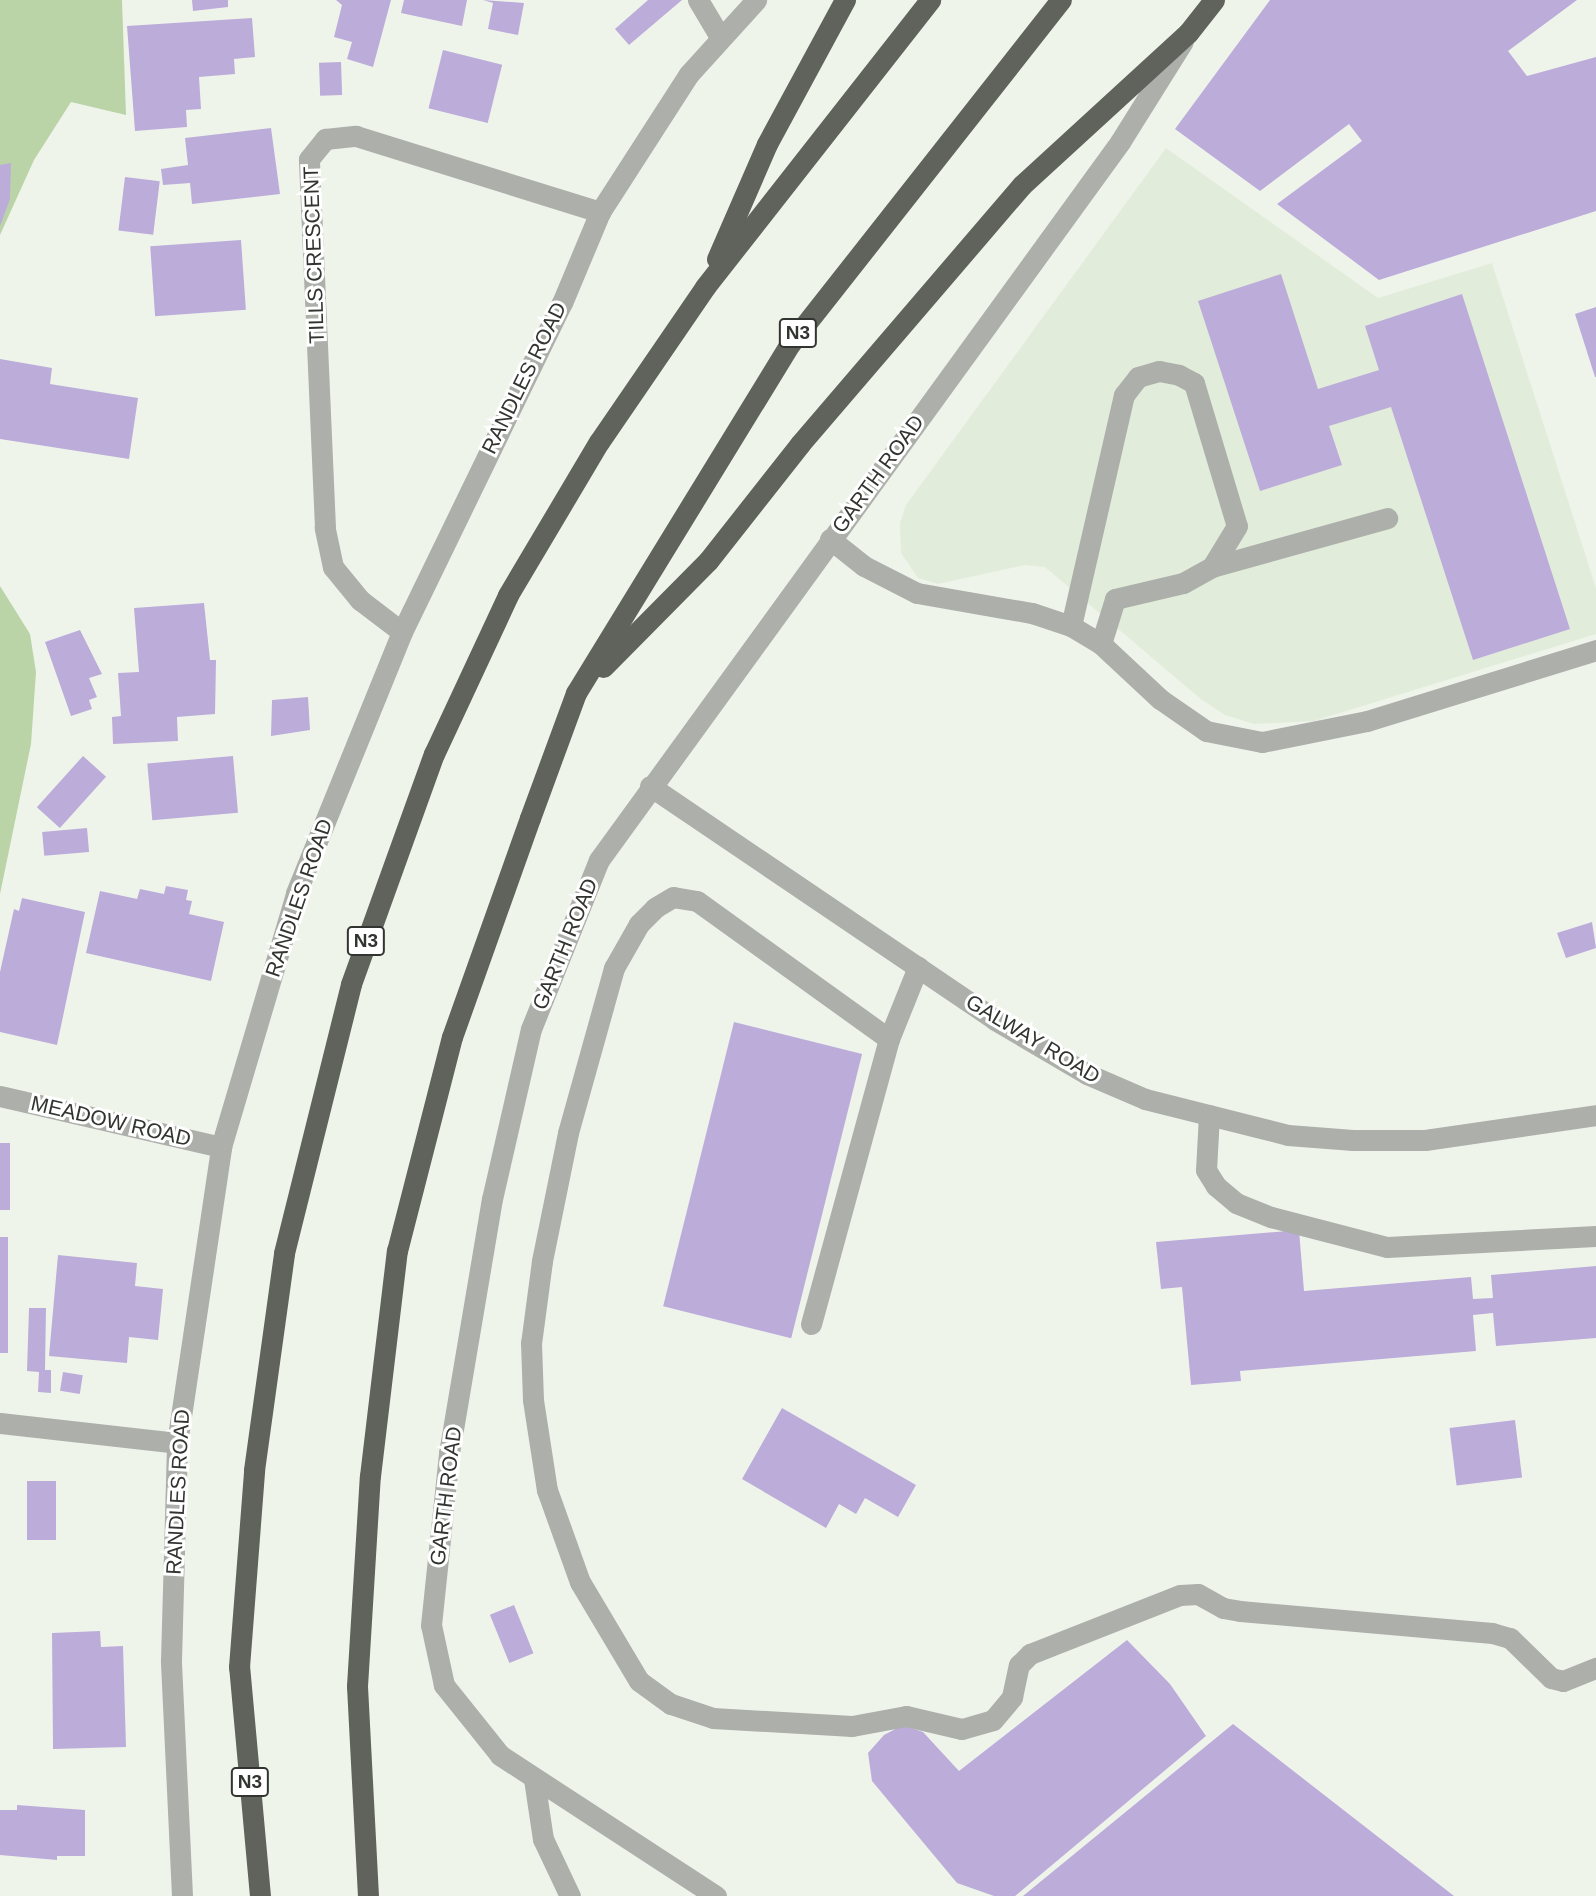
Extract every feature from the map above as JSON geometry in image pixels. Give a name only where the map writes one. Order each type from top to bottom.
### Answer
[{"type":"highway","points":[[705,287],[767,144],[845,0]]},
{"type":"highway","name":"N3","points":[[260,1896],[239,1667],[254,1470],[284,1253],[351,984],[434,754],[508,595],[599,442],[705,287],[930,0]]},
{"type":"highway","name":"N3","points":[[368,1896],[356,1686],[370,1476],[397,1251],[452,1037],[576,694],[790,344],[1061,0]]},
{"type":"highway","points":[[576,694],[708,561],[800,444],[1022,185],[1188,33],[1214,0]]},
{"type":"street","points":[[698,0],[720,37]]},
{"type":"street","name":"RANDLES ROAD","points":[[182,1896],[171,1660],[177,1443],[221,1147],[296,893],[402,632],[562,303],[600,212],[689,74],[756,0]]},
{"type":"street","name":"GARTH ROAD","points":[[716,1896],[500,1755],[444,1685],[431,1625],[449,1453],[492,1199],[531,1028],[598,860],[1120,142],[1188,33]]},
{"type":"street","name":"TILLS CRESCENT","points":[[402,632],[360,600],[333,567],[325,528],[309,159],[325,139],[356,136],[600,212]]},
{"type":"street","points":[[1071,626],[1115,423],[1124,395],[1138,377],[1159,371],[1194,383],[1237,526],[1212,567]]},
{"type":"street","points":[[1101,644],[1115,599],[1183,583],[1212,567],[1387,519]]},
{"type":"street","points":[[830,539],[864,566],[917,593],[1032,613],[1071,626],[1101,644],[1160,699],[1206,731],[1262,742],[1367,721],[1596,650]]},
{"type":"street","name":"GALWAY ROAD","points":[[650,786],[918,967],[1087,1074],[1145,1098],[1288,1135],[1353,1140],[1426,1140],[1596,1115]]},
{"type":"street","points":[[889,1039],[697,901],[673,897],[655,908],[639,924],[614,968],[568,1133],[542,1261],[531,1343],[533,1400],[547,1490],[580,1582],[639,1681],[671,1704],[713,1718],[852,1726],[906,1716],[962,1729],[993,1720],[1012,1697],[1019,1665],[1030,1654],[1162,1599],[1189,1594],[1240,1611],[1492,1633],[1510,1638],[1551,1678],[1563,1681],[1596,1668]]},
{"type":"street","points":[[811,1324],[889,1039],[918,967]]},
{"type":"street","name":"MEADOW ROAD","points":[[0,1096],[221,1147]]},
{"type":"street","points":[[1209,1115],[1206,1170],[1236,1203],[1271,1217],[1387,1247],[1596,1236]]},
{"type":"street","points":[[0,1423],[177,1443]]},
{"type":"street","points":[[534,1779],[543,1839],[570,1896]]},
{"type":"shaded area","points":[[1166,148],[1378,298],[1492,263],[1596,588],[1596,634],[1314,721],[1254,724],[1225,715],[1202,700],[1045,567],[1025,565],[938,584],[918,578],[901,553],[900,523],[906,505]]},
{"type":"green space","points":[[0,0],[122,0],[126,115],[71,102],[34,160],[0,235]]},
{"type":"green space","points":[[0,586],[30,634],[36,672],[31,744],[0,894]]},
{"type":"building","points":[[192,0],[228,0],[228,7],[193,11]]},
{"type":"building","points":[[336,0],[391,0],[373,67],[347,59],[352,42],[334,37],[342,5]]},
{"type":"building","points":[[404,0],[467,0],[462,26],[401,13]]},
{"type":"building","points":[[483,0],[524,3],[518,35],[488,29],[493,3]]},
{"type":"building","points":[[648,0],[682,0],[629,45],[615,29]]},
{"type":"building","points":[[1270,0],[1577,0],[1508,51],[1527,76],[1596,57],[1596,211],[1379,280],[1277,204],[1362,141],[1349,124],[1260,191],[1175,129]]},
{"type":"building","points":[[252,18],[255,57],[234,59],[235,74],[199,77],[201,109],[186,110],[187,127],[135,131],[127,26]]},
{"type":"building","points":[[443,50],[502,65],[488,123],[428,108]]},
{"type":"building","points":[[341,62],[342,95],[320,96],[319,63]]},
{"type":"building","points":[[271,128],[280,194],[192,204],[190,183],[163,185],[161,169],[188,165],[185,138]]},
{"type":"building","points":[[11,163],[10,199],[0,226],[0,165]]},
{"type":"building","points":[[125,177],[160,181],[153,235],[118,231]]},
{"type":"building","points":[[241,240],[246,310],[155,316],[150,246]]},
{"type":"building","points":[[1281,274],[1318,389],[1379,370],[1365,326],[1462,294],[1570,629],[1473,660],[1391,407],[1329,426],[1342,465],[1260,491],[1198,301]]},
{"type":"building","points":[[1596,307],[1596,377],[1595,377],[1575,314]]},
{"type":"building","points":[[0,359],[52,368],[50,384],[138,398],[129,459],[0,439]]},
{"type":"building","points":[[204,603],[210,660],[216,660],[215,714],[177,717],[178,741],[113,744],[112,717],[121,716],[118,673],[139,672],[134,608]]},
{"type":"building","points":[[80,630],[102,674],[89,678],[97,697],[89,700],[92,709],[71,716],[45,642]]},
{"type":"building","points":[[308,697],[310,730],[271,736],[272,700]]},
{"type":"building","points":[[83,756],[106,777],[60,828],[37,807]]},
{"type":"building","points":[[233,756],[238,813],[152,820],[147,763]]},
{"type":"building","points":[[87,828],[89,852],[44,856],[42,832]]},
{"type":"building","points":[[166,886],[188,890],[186,900],[192,901],[189,914],[224,922],[211,981],[86,953],[100,891],[137,899],[140,889],[164,894]]},
{"type":"building","points":[[22,898],[85,912],[57,1045],[0,1032],[0,972],[14,909],[19,911]]},
{"type":"building","points":[[1592,922],[1596,948],[1566,958],[1557,933]]},
{"type":"building","points":[[734,1022],[862,1054],[791,1338],[663,1306]]},
{"type":"building","points":[[0,1143],[10,1143],[10,1210],[0,1210]]},
{"type":"building","points":[[1299,1230],[1304,1291],[1471,1277],[1473,1299],[1493,1298],[1491,1275],[1596,1266],[1596,1338],[1496,1346],[1493,1313],[1473,1315],[1476,1351],[1240,1371],[1241,1381],[1191,1385],[1182,1287],[1161,1289],[1156,1242]]},
{"type":"building","points":[[0,1237],[8,1237],[8,1353],[0,1353]]},
{"type":"building","points":[[58,1255],[137,1263],[135,1286],[163,1289],[158,1340],[129,1337],[127,1363],[49,1356]]},
{"type":"building","points":[[29,1308],[46,1308],[45,1370],[51,1370],[51,1393],[38,1392],[39,1372],[27,1371]]},
{"type":"building","points":[[63,1372],[83,1375],[80,1394],[60,1391]]},
{"type":"building","points":[[782,1408],[916,1485],[898,1517],[865,1498],[856,1514],[839,1504],[826,1528],[742,1479]]},
{"type":"building","points":[[1515,1420],[1522,1478],[1457,1486],[1449,1428]]},
{"type":"building","points":[[27,1481],[56,1481],[56,1540],[27,1540]]},
{"type":"building","points":[[514,1605],[533,1653],[509,1663],[490,1615]]},
{"type":"building","points":[[100,1631],[101,1647],[123,1646],[126,1747],[53,1749],[52,1633]]},
{"type":"building","points":[[1127,1640],[1170,1684],[1206,1736],[1015,1896],[994,1896],[957,1883],[872,1781],[868,1753],[884,1735],[903,1725],[923,1732],[959,1771]]},
{"type":"building","points":[[1233,1724],[1454,1896],[1023,1896]]},
{"type":"building","points":[[17,1805],[85,1810],[85,1856],[57,1856],[57,1860],[0,1855],[0,1810],[17,1810]]}]
